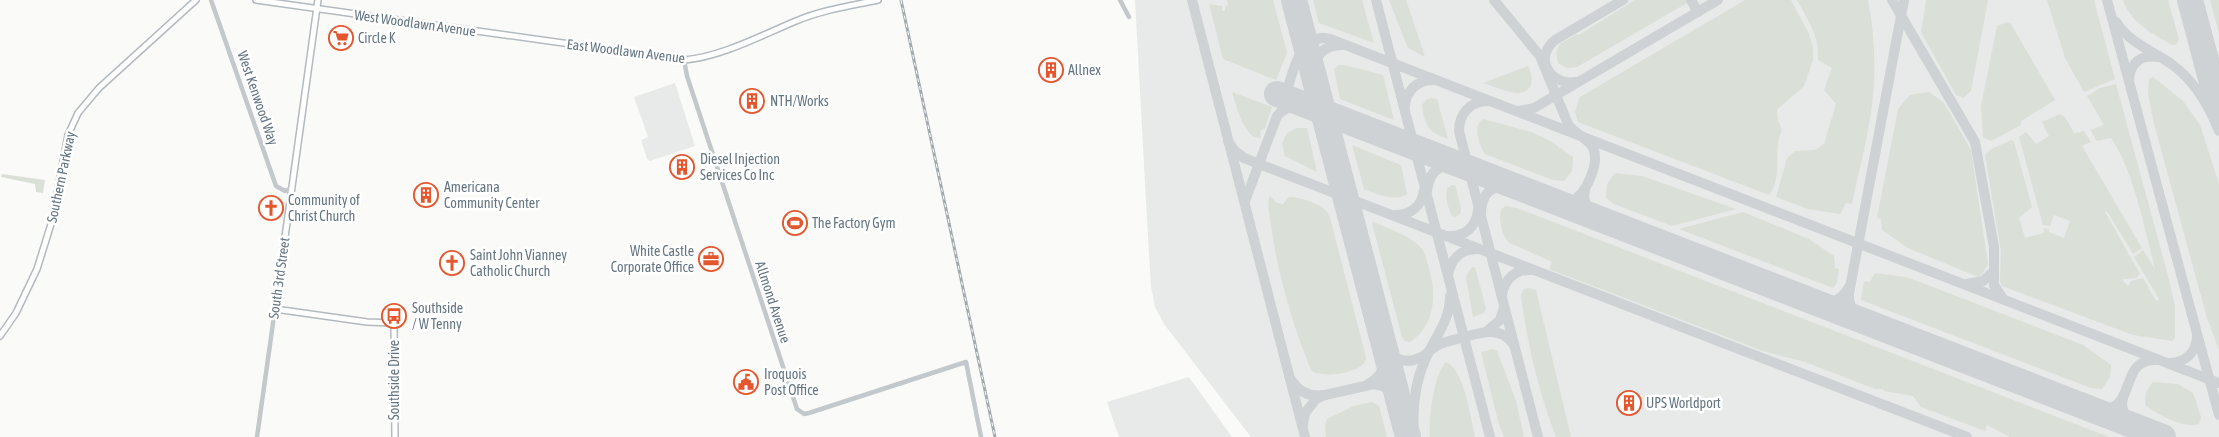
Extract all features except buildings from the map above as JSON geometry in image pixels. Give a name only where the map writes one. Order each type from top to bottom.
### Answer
[{"type":"main road","name":"Southern Parkway","points":[[0,336],[23,300],[43,253],[56,204],[65,146],[78,113],[99,88],[196,0]]},
{"type":"main road","name":"West Woodlawn Avenue","points":[[256,0],[486,32]]},
{"type":"main road","name":"South 3rd Street","points":[[275,309],[318,0]]},
{"type":"main road","name":"East Woodlawn Avenue","points":[[486,32],[694,60],[742,44],[808,16],[878,0]]},
{"type":"main road","name":"Southside Drive","points":[[275,309],[367,322],[394,323],[395,437]]},
{"type":"street","name":"West Kenwood Way","points":[[211,0],[274,182],[278,188],[285,191],[292,188]]},
{"type":"street","points":[[1120,0],[1129,17]]},
{"type":"street","name":"Allmond Avenue","points":[[684,60],[688,79],[796,409],[804,414],[809,413],[966,362],[981,437]]},
{"type":"street","name":"South 3rd Street","points":[[257,437],[275,309]]},
{"type":"shaded area","points":[[1135,0],[2219,0],[2219,437],[1251,437],[1164,324],[1155,307],[1151,287]]},
{"type":"shaded area","points":[[1227,0],[1273,0],[1287,53],[1276,80],[1223,59],[1209,4],[1222,6],[1222,11],[1225,11],[1225,6],[1228,5]]},
{"type":"shaded area","points":[[1313,0],[1362,0],[1374,43],[1319,23]]},
{"type":"shaded area","points":[[1389,0],[1406,0],[1425,57],[1408,48]]},
{"type":"shaded area","points":[[1635,0],[1692,0],[1577,67],[1567,68],[1558,63],[1556,52],[1560,44],[1577,34],[1579,35]]},
{"type":"shaded area","points":[[1745,0],[1791,0],[1809,34],[1813,47],[1813,60],[1804,86],[1777,110],[1778,121],[1782,130],[1778,146],[1776,180],[1769,195],[1578,122],[1575,112],[1580,97]]},
{"type":"shaded area","points":[[1797,0],[1868,0],[1872,24],[1874,59],[1872,109],[1852,204],[1846,203],[1840,214],[1808,209],[1776,197],[1787,158],[1795,151],[1815,150],[1824,144],[1836,104],[1824,90],[1832,68],[1818,60],[1815,36]]},
{"type":"shaded area","points":[[1926,0],[1988,0],[1971,91],[1963,98],[1956,95],[1921,32]]},
{"type":"shaded area","points":[[2047,0],[2094,0],[2115,79],[2084,92],[2065,58]]},
{"type":"shaded area","points":[[2123,0],[2168,0],[2179,39],[2177,44],[2172,45],[2143,27],[2131,15]]},
{"type":"shaded area","points":[[2210,0],[2219,0],[2219,33]]},
{"type":"shaded area","points":[[2007,22],[2011,24],[2055,100],[2021,121],[2021,125],[1991,141],[1983,137],[1981,106],[1997,26]]},
{"type":"shaded area","points":[[1338,65],[1383,75],[1394,120],[1340,99],[1334,69]]},
{"type":"shaded area","points":[[1528,66],[1532,79],[1530,87],[1523,92],[1510,92],[1483,83]]},
{"type":"shaded area","points":[[2153,77],[2183,101],[2200,125],[2219,184],[2219,350],[2207,318],[2153,120],[2148,93],[2149,79]]},
{"type":"shaded area","points":[[675,83],[695,146],[650,161],[647,159],[641,140],[648,137],[634,97]]},
{"type":"shaded area","points":[[2116,84],[2175,306],[2175,338],[2172,341],[2133,335],[2002,286],[2000,281],[2001,251],[1985,155],[1993,148],[2011,140],[2014,141],[2032,207],[2019,218],[2025,238],[2044,233],[2044,228],[2064,238],[2070,221],[2054,215],[2050,226],[2043,225],[2019,137],[2026,132],[2036,144],[2049,136],[2042,122],[2060,114],[2065,117],[2074,133],[2084,131],[2091,142],[2082,146],[2142,248],[2133,254],[2107,211],[2105,212],[2140,274],[2136,278],[2123,279],[2123,281],[2128,286],[2131,281],[2143,278],[2156,301],[2159,299],[2134,257],[2143,250],[2155,269],[2138,200],[2126,166],[2111,138],[2097,141],[2090,130],[2104,125],[2087,96],[2100,88]]},
{"type":"shaded area","points":[[1232,92],[1272,107],[1265,128],[1260,131],[1261,138],[1253,137],[1245,127]]},
{"type":"shaded area","points":[[1929,92],[1944,103],[1971,150],[1988,264],[1983,273],[1978,277],[1908,248],[1882,230],[1881,219],[1877,218],[1898,109],[1910,95]]},
{"type":"shaded area","points":[[1431,98],[1437,99],[1448,139],[1436,134],[1426,124],[1422,105]]},
{"type":"shaded area","points":[[1483,119],[1532,132],[1552,142],[1573,157],[1572,171],[1564,181],[1553,180],[1485,154],[1477,131]]},
{"type":"shaded area","points":[[1297,128],[1307,128],[1317,172],[1285,156],[1282,143],[1287,133]]},
{"type":"shaded area","points":[[1352,145],[1401,165],[1407,194],[1392,197],[1364,189]]},
{"type":"shaded area","points":[[1615,173],[1642,176],[1736,209],[1672,226],[1614,204],[1606,198],[1607,184]]},
{"type":"shaded area","points":[[2,174],[45,180],[43,193],[36,192],[35,184],[1,177]]},
{"type":"shaded area","points":[[1455,185],[1461,208],[1460,214],[1454,218],[1446,196],[1447,188]]},
{"type":"shaded area","points":[[1270,196],[1277,203],[1283,204],[1289,197],[1299,198],[1317,204],[1329,214],[1366,357],[1364,363],[1351,371],[1323,374],[1311,370],[1289,308],[1278,267],[1268,202]]},
{"type":"shaded area","points":[[1506,206],[1517,208],[2109,437],[2010,437],[1987,425],[1985,431],[1921,407],[1913,396],[1875,389],[1805,362],[1763,351],[1549,269],[1552,262],[1508,242],[1500,222],[1501,209]]},
{"type":"shaded area","points":[[1743,212],[1809,239],[1834,256],[1835,268],[1839,269],[1837,283],[1833,288],[1679,229]]},
{"type":"shaded area","points":[[1374,222],[1412,240],[1426,257],[1432,284],[1432,306],[1425,326],[1419,335],[1410,342],[1405,341],[1402,337],[1372,223]]},
{"type":"shaded area","points":[[1475,267],[1486,308],[1484,313],[1473,317],[1466,277],[1471,268]]},
{"type":"shaded area","points":[[1875,273],[1906,277],[2083,345],[2111,365],[2110,377],[2102,389],[2091,388],[1861,300],[1864,281],[1870,282]]},
{"type":"shaded area","points":[[1528,288],[1536,290],[1571,437],[1556,437],[1539,385],[1530,350],[1521,296],[1523,290]]},
{"type":"shaded area","points":[[1493,349],[1497,351],[1516,401],[1524,437],[1504,437],[1498,421],[1481,352]]},
{"type":"shaded area","points":[[1446,362],[1458,374],[1462,384],[1475,437],[1430,437],[1431,409],[1435,387]]},
{"type":"shaded area","points":[[1189,377],[1232,437],[1119,437],[1107,402]]},
{"type":"shaded area","points":[[2153,382],[2178,384],[2193,393],[2201,417],[2199,424],[2186,425],[2179,423],[2145,405],[2146,392]]},
{"type":"shaded area","points":[[1372,402],[1379,406],[1387,437],[1326,437],[1325,426],[1327,419],[1354,406]]},
{"type":"taxiway","points":[[1192,0],[1305,437]]},
{"type":"taxiway","points":[[1376,0],[1490,437]]},
{"type":"taxiway","points":[[1494,0],[1540,56],[1568,124],[1590,144],[1595,154],[1595,162],[1590,178],[1576,199],[1570,202],[1563,202],[1543,197]]},
{"type":"taxiway","points":[[1576,82],[1559,80],[1552,75],[1545,62],[1545,55],[1549,47],[1555,40],[1623,0]]},
{"type":"taxiway","points":[[1691,0],[1698,12]]},
{"type":"taxiway","points":[[1519,111],[1534,108],[1718,0]]},
{"type":"taxiway","points":[[1892,0],[1975,142],[1994,247],[1994,285],[2003,299]]},
{"type":"taxiway","points":[[1869,323],[1851,307],[1849,293],[1904,0]]},
{"type":"taxiway","points":[[2107,0],[2219,415]]},
{"type":"taxiway","points":[[2116,22],[2127,35],[2170,63],[2186,77],[2205,103],[2219,131]]},
{"type":"taxiway","points":[[1285,97],[1294,67],[1304,48],[1319,38],[1330,39],[2219,383]]},
{"type":"taxiway","points":[[1321,102],[1315,74],[1318,57],[1323,51],[1331,47],[1343,45]]},
{"type":"taxiway","points":[[2129,80],[2134,64],[2137,61],[2146,57],[2158,57]]},
{"type":"taxiway","points":[[1405,106],[1413,87],[1422,82],[1433,80]]},
{"type":"taxiway","points":[[1488,101],[1476,103],[1463,114],[1459,131],[1538,437]]},
{"type":"taxiway","points":[[1245,201],[1277,116],[1284,110],[1299,106],[1314,109],[1338,119]]},
{"type":"taxiway","points":[[1413,140],[1421,149],[1455,163]]},
{"type":"taxiway","points":[[1228,141],[1234,150],[1244,158],[1967,437]]},
{"type":"taxiway","points":[[1427,191],[1430,178],[1436,170],[1444,166],[1463,168],[1493,179]]},
{"type":"taxiway","points":[[1481,213],[1483,200],[1489,192],[1497,188],[1517,189],[1547,200]]},
{"type":"taxiway","points":[[1585,189],[1586,206],[1592,213],[1607,222]]},
{"type":"taxiway","points":[[1395,215],[1401,215],[1415,208],[1421,201],[1424,190]]},
{"type":"taxiway","points":[[1448,236],[1460,235],[1469,230],[1475,221],[1478,210]]},
{"type":"taxiway","points":[[1448,275],[1449,269],[1458,256],[1471,249],[1477,249]]},
{"type":"taxiway","points":[[1502,295],[1505,285],[1511,276],[1520,271],[1531,270]]},
{"type":"taxiway","points":[[1967,284],[1983,281],[1994,271]]},
{"type":"taxiway","points":[[1808,300],[1820,302],[1837,300],[1849,287]]},
{"type":"taxiway","points":[[1414,437],[1413,417],[1418,379],[1444,322],[1450,296]]},
{"type":"taxiway","points":[[1374,306],[1386,346],[1399,359],[1408,361],[1419,358],[1444,342],[1489,332],[1502,334],[1513,344]]},
{"type":"taxiway","points":[[1486,332],[1500,320],[1504,307]]},
{"type":"taxiway","points":[[2170,363],[2185,359],[2192,353],[2197,338]]},
{"type":"taxiway","points":[[1368,384],[1378,377],[1383,368],[1385,358],[1383,346]]},
{"type":"taxiway","points":[[2086,407],[2104,409],[2115,406],[2122,398],[2136,369],[2144,362],[2157,360]]},
{"type":"taxiway","points":[[1292,381],[1305,393],[1324,395]]},
{"type":"taxiway","points":[[1303,424],[1305,413],[1316,399],[1325,395],[1374,384],[1385,387],[1395,396],[1406,437]]},
{"type":"taxiway","points":[[2123,397],[2122,408],[2126,416],[2142,429]]},
{"type":"runway","points":[[1294,0],[1408,437]]},
{"type":"runway","points":[[2190,0],[2219,109]]},
{"type":"runway","points":[[1277,94],[2163,437]]},
{"type":"railway","points":[[901,0],[995,437]]},
{"type":"place","name":"Circle K","points":[[341,38]]},
{"type":"place","name":"Allnex","points":[[1051,70]]},
{"type":"place","name":"NTH/Works","points":[[752,101]]},
{"type":"place","name":"Diesel Injection Services Co Inc","points":[[682,167]]},
{"type":"place","name":"Americana Community Center","points":[[426,195]]},
{"type":"place","name":"Community of Christ Church","points":[[271,208]]},
{"type":"place","name":"The Factory Gym","points":[[795,223]]},
{"type":"place","name":"White Castle Corporate Office","points":[[711,259]]},
{"type":"place","name":"Saint John Vianney Catholic Church","points":[[452,263]]},
{"type":"place","name":"Southside / W Tenny","points":[[394,316]]},
{"type":"place","name":"Iroquois Post Office","points":[[746,382]]},
{"type":"place","name":"UPS Worldport","points":[[1629,403]]}]
